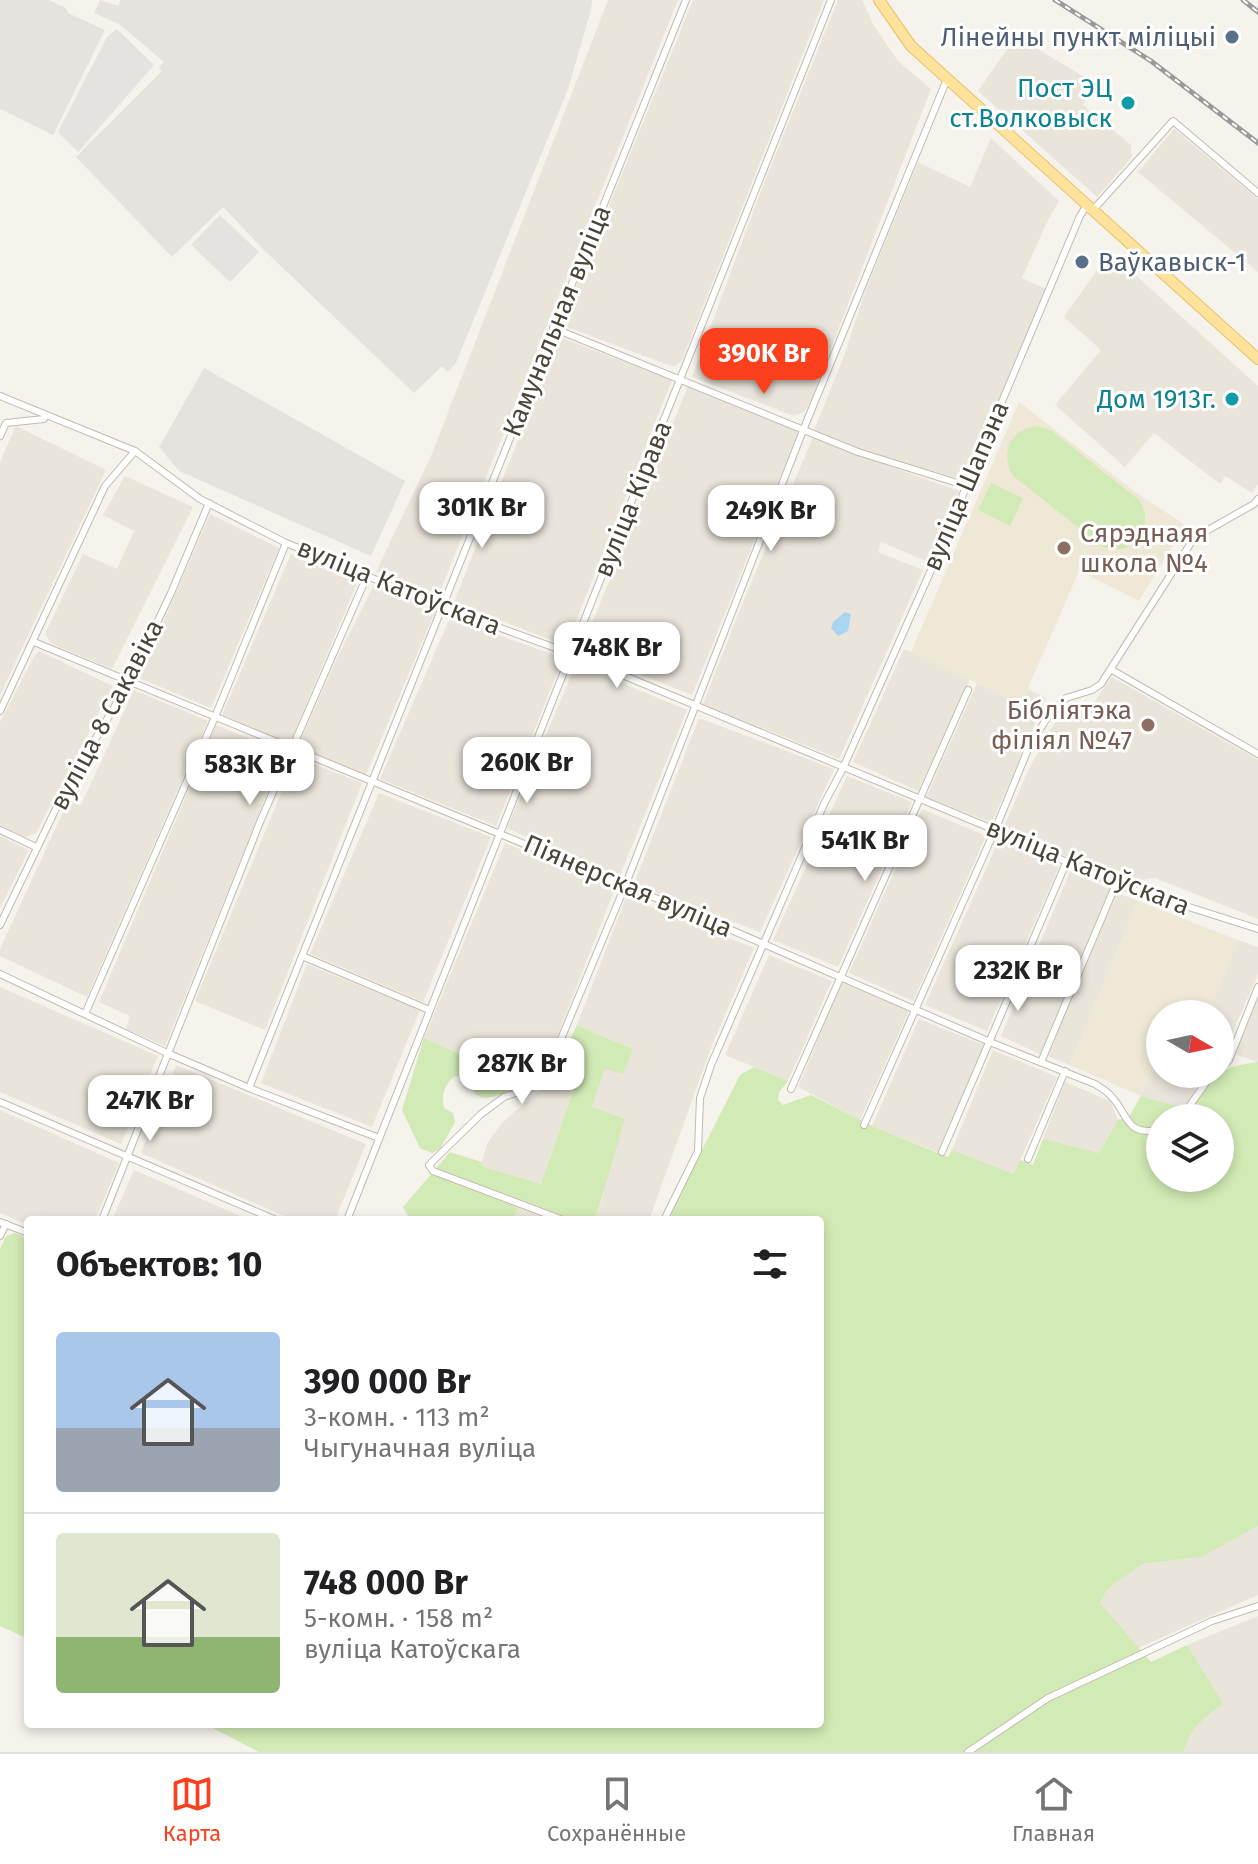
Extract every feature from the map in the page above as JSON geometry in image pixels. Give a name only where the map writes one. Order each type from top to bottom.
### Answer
[{"type":"main road","points":[[879,0],[911,46],[1258,359]]},
{"type":"street","name":"Камунальная вуліца","points":[[249,1088],[686,0]]},
{"type":"street","name":"вуліца Кірава","points":[[349,1216],[427,1009],[572,654],[831,0]]},
{"type":"street","points":[[552,1216],[433,1171],[429,1165],[481,1114],[504,1097],[524,1090],[548,1070],[625,886],[804,428],[947,79]]},
{"type":"street","name":"вуліца Шапэна","points":[[666,1216],[698,1151],[700,1098],[711,1065],[967,486],[1080,216],[1173,121],[1258,193]]},
{"type":"street","points":[[553,328],[858,452],[967,486]]},
{"type":"street","name":"вуліца Катоўскага","points":[[0,396],[135,451],[209,503],[286,543],[443,607],[572,654],[995,830],[1116,884],[1258,929]]},
{"type":"street","points":[[0,436],[6,423],[44,419],[46,415]]},
{"type":"street","points":[[0,711],[105,486],[135,451]]},
{"type":"street","points":[[864,1125],[1029,747],[1047,718],[1066,698],[1101,684],[1194,538],[1258,499]]},
{"type":"street","name":"вуліца 8 Сакавіка","points":[[0,925],[63,794],[129,682],[209,503]]},
{"type":"street","points":[[85,1014],[215,717],[286,543]]},
{"type":"street","points":[[104,1216],[291,749],[367,576]]},
{"type":"street","name":"Піянерская вуліца","points":[[34,642],[764,943],[990,1042],[1065,1071],[1109,1093],[1130,1125],[1146,1130]]},
{"type":"street","points":[[1112,670],[1258,754]]},
{"type":"street","points":[[791,1089],[968,690]]},
{"type":"street","points":[[0,830],[36,847]]},
{"type":"street","points":[[942,1152],[1066,863]]},
{"type":"street","points":[[1041,1062],[1116,884]]},
{"type":"street","points":[[302,956],[427,1009]]},
{"type":"street","points":[[0,974],[167,1053],[379,1138]]},
{"type":"street","points":[[1234,1047],[1258,987]]},
{"type":"street","points":[[1028,1159],[1065,1071]]},
{"type":"street","points":[[0,1102],[267,1216]]},
{"type":"street","points":[[0,1236],[3,1223],[24,1231]]},
{"type":"street","points":[[968,1752],[1048,1698],[1212,1621],[1258,1606]]},
{"type":"shaded area","points":[[0,0],[49,0],[66,8],[68,13],[105,30],[53,135],[0,109]]},
{"type":"shaded area","points":[[100,0],[118,6],[121,0],[592,0],[568,89],[456,363],[448,372],[442,366],[414,393],[223,207],[172,257],[76,157],[162,71],[159,67],[164,62],[119,24],[94,13]]},
{"type":"shaded area","points":[[608,0],[678,0],[437,599],[376,572],[431,456]]},
{"type":"shaded area","points":[[693,0],[824,0],[682,360],[674,367],[567,327],[563,319]]},
{"type":"shaded area","points":[[838,0],[862,0],[874,26],[898,61],[931,89],[810,403],[804,412],[794,416],[692,377],[759,196]]},
{"type":"shaded area","points":[[117,29],[154,65],[78,152],[58,132],[107,37]]},
{"type":"shaded area","points":[[1016,36],[1096,84],[1083,105],[1131,145],[1132,157],[1097,197],[978,91]]},
{"type":"shaded area","points":[[1174,129],[1258,199],[1258,272],[1138,172]]},
{"type":"shaded area","points":[[991,138],[1059,201],[1022,278],[1046,289],[966,475],[960,478],[950,476],[855,448],[814,430],[844,356],[866,289],[918,162],[970,187]]},
{"type":"shaded area","points":[[220,215],[259,252],[230,282],[191,245]]},
{"type":"shaded area","points":[[1110,252],[1258,386],[1258,484],[1252,493],[1225,476],[1220,484],[1154,433],[1125,467],[1055,405],[1101,350],[1064,317]]},
{"type":"shaded area","points":[[559,337],[672,380],[566,646],[454,602]]},
{"type":"shaded area","points":[[204,368],[405,481],[371,556],[179,471],[159,447]]},
{"type":"shaded area","points":[[688,386],[799,430],[692,695],[581,651]]},
{"type":"shaded area","name":"Сярэднаяя школа №4","points":[[1019,402],[1138,494],[1185,525],[1139,601],[1079,571],[1021,704],[911,652]]},
{"type":"shaded area","points":[[16,426],[106,470],[0,695],[0,462]]},
{"type":"shaded area","points":[[814,435],[858,455],[959,491],[928,562],[881,542],[878,552],[923,570],[839,759],[703,704]]},
{"type":"shaded area","points":[[125,476],[193,507],[112,669],[52,644],[45,634],[83,554],[117,569],[134,531],[103,515]]},
{"type":"shaded area","points":[[210,514],[279,548],[211,708],[139,678]]},
{"type":"shaded area","points":[[291,554],[357,583],[290,743],[222,715]]},
{"type":"shaded area","points":[[374,585],[436,609],[366,775],[297,748]]},
{"type":"shaded area","points":[[450,618],[563,658],[496,826],[380,779]]},
{"type":"shaded area","points":[[904,649],[970,679],[918,791],[853,762]]},
{"type":"shaded area","points":[[39,651],[113,686],[36,833],[24,838],[0,826],[0,722]]},
{"type":"shaded area","points":[[576,664],[687,710],[619,878],[507,828]]},
{"type":"shaded area","points":[[1112,677],[1258,760],[1258,919],[1155,878],[1128,882],[1011,833],[1005,824],[1029,769],[1061,711],[1075,702],[1092,705]]},
{"type":"shaded area","points":[[977,683],[1021,704],[1028,689],[1046,698],[992,823],[926,797]]},
{"type":"shaded area","points":[[134,690],[208,721],[87,997],[0,956],[0,949],[68,801],[81,805]]},
{"type":"shaded area","points":[[699,718],[834,769],[760,932],[634,884]]},
{"type":"shaded area","points":[[216,725],[284,752],[165,1046],[126,1029],[130,1016],[99,1002]]},
{"type":"shaded area","points":[[296,757],[362,783],[265,1030],[195,1001]]},
{"type":"shaded area","points":[[847,776],[912,802],[838,967],[773,940]]},
{"type":"shaded area","points":[[379,793],[491,837],[423,1002],[310,954]]},
{"type":"shaded area","points":[[922,809],[986,836],[913,1001],[849,973]]},
{"type":"shaded area","points":[[0,836],[29,850],[0,908]]},
{"type":"shaded area","points":[[999,840],[1059,867],[987,1031],[925,1005]]},
{"type":"shaded area","points":[[505,843],[615,888],[549,1057],[536,1077],[523,1083],[424,1038]]},
{"type":"shaded area","points":[[1070,872],[1110,889],[1040,1054],[1001,1036]]},
{"type":"shaded area","points":[[1115,892],[1138,901],[1070,1065],[1045,1055]]},
{"type":"shaded area","points":[[626,897],[754,948],[712,1045],[650,1216],[596,1216],[603,1196],[592,1107],[605,1069],[633,1049],[577,1025]]},
{"type":"shaded area","points":[[1138,901],[1238,940],[1214,1000],[1146,1000],[1146,1085],[1141,1096],[1070,1065]]},
{"type":"shaded area","points":[[1238,940],[1258,947],[1258,974],[1234,1030],[1234,1000],[1214,1000]]},
{"type":"shaded area","points":[[769,955],[832,981],[788,1081],[725,1055]]},
{"type":"shaded area","points":[[307,964],[420,1010],[372,1127],[261,1083]]},
{"type":"shaded area","points":[[842,983],[909,1011],[860,1120],[798,1087]]},
{"type":"shaded area","points":[[0,987],[158,1056],[121,1144],[0,1092]]},
{"type":"shaded area","points":[[1258,997],[1258,1062],[1235,1054]]},
{"type":"shaded area","points":[[919,1019],[984,1045],[938,1152],[872,1126]]},
{"type":"shaded area","points":[[993,1050],[1057,1077],[1014,1174],[952,1150]]},
{"type":"shaded area","points":[[176,1065],[366,1144],[337,1216],[284,1216],[141,1153]]},
{"type":"shaded area","points":[[550,1081],[574,1089],[541,1184],[480,1166],[488,1142],[502,1123]]},
{"type":"shaded area","points":[[1065,1082],[1110,1101],[1118,1120],[1099,1153],[1043,1139]]},
{"type":"shaded area","points":[[1146,1085],[1146,1088],[1196,1088],[1186,1104],[1170,1104],[1141,1096]]},
{"type":"shaded area","points":[[0,1110],[119,1163],[97,1216],[24,1216],[24,1223],[0,1213]]},
{"type":"shaded area","points":[[134,1170],[241,1216],[114,1216]]},
{"type":"shaded area","points":[[519,1207],[543,1216],[515,1216]]},
{"type":"shaded area","points":[[1258,1526],[1258,1595],[1138,1648],[1100,1604],[1108,1589],[1142,1564],[1202,1557]]},
{"type":"shaded area","points":[[1258,1616],[1258,1752],[1184,1752],[1186,1739],[1223,1703],[1187,1645]]},
{"type":"green space","points":[[1038,426],[1052,431],[1139,500],[1144,510],[1144,530],[1133,544],[1114,549],[1103,547],[1013,476],[1007,459],[1010,443],[1021,431]]},
{"type":"green space","points":[[991,483],[1023,498],[1010,526],[978,510]]},
{"type":"green space","points":[[577,1025],[633,1049],[623,1074],[605,1069],[592,1107],[625,1119],[596,1216],[564,1216],[522,1200],[515,1216],[408,1216],[403,1207],[450,1152],[482,1162],[481,1166],[541,1184],[574,1089],[550,1081]]},
{"type":"green space","points":[[424,1038],[523,1083],[488,1098],[477,1095],[466,1078],[455,1076],[451,1079],[444,1090],[443,1099],[444,1108],[453,1113],[455,1122],[440,1149],[432,1153],[420,1148],[402,1110]]},
{"type":"green space","points":[[1258,1062],[1258,1526],[1202,1557],[1142,1564],[1108,1589],[1100,1603],[1151,1662],[1187,1645],[1223,1703],[1194,1730],[1184,1752],[259,1752],[213,1728],[824,1728],[824,1216],[671,1216],[740,1075],[754,1067],[788,1081],[779,1092],[778,1100],[783,1105],[811,1095],[872,1126],[948,1157],[952,1150],[1014,1174],[1020,1160],[1033,1165],[1043,1139],[1099,1153],[1118,1120],[1129,1117],[1141,1096],[1170,1104],[1146,1104],[1146,1192],[1234,1192],[1234,1104],[1195,1104],[1205,1089],[1234,1088],[1234,1067]]},
{"type":"green space","points":[[15,1233],[24,1237],[24,1637],[0,1626],[0,1249],[6,1236]]},
{"type":"water","points":[[845,612],[851,614],[848,631],[838,636],[831,628],[833,622]]},
{"type":"railway","points":[[1055,0],[1151,61],[1258,143]]},
{"type":"railway","points":[[1243,0],[1258,12]]},
{"type":"place","name":"Лінейны пункт міліцыі","points":[[1232,37]]},
{"type":"place","name":"Пост ЭЦ ст.Волковыск","points":[[1128,103]]},
{"type":"place","name":"Ваўкавыск-1","points":[[1082,262]]},
{"type":"place","name":"Дом 1913г.","points":[[1232,399]]},
{"type":"place","name":"Сярэднаяя школа №4","points":[[1064,548]]},
{"type":"place","name":"Бібліятэка філіял №47","points":[[1148,725]]}]
